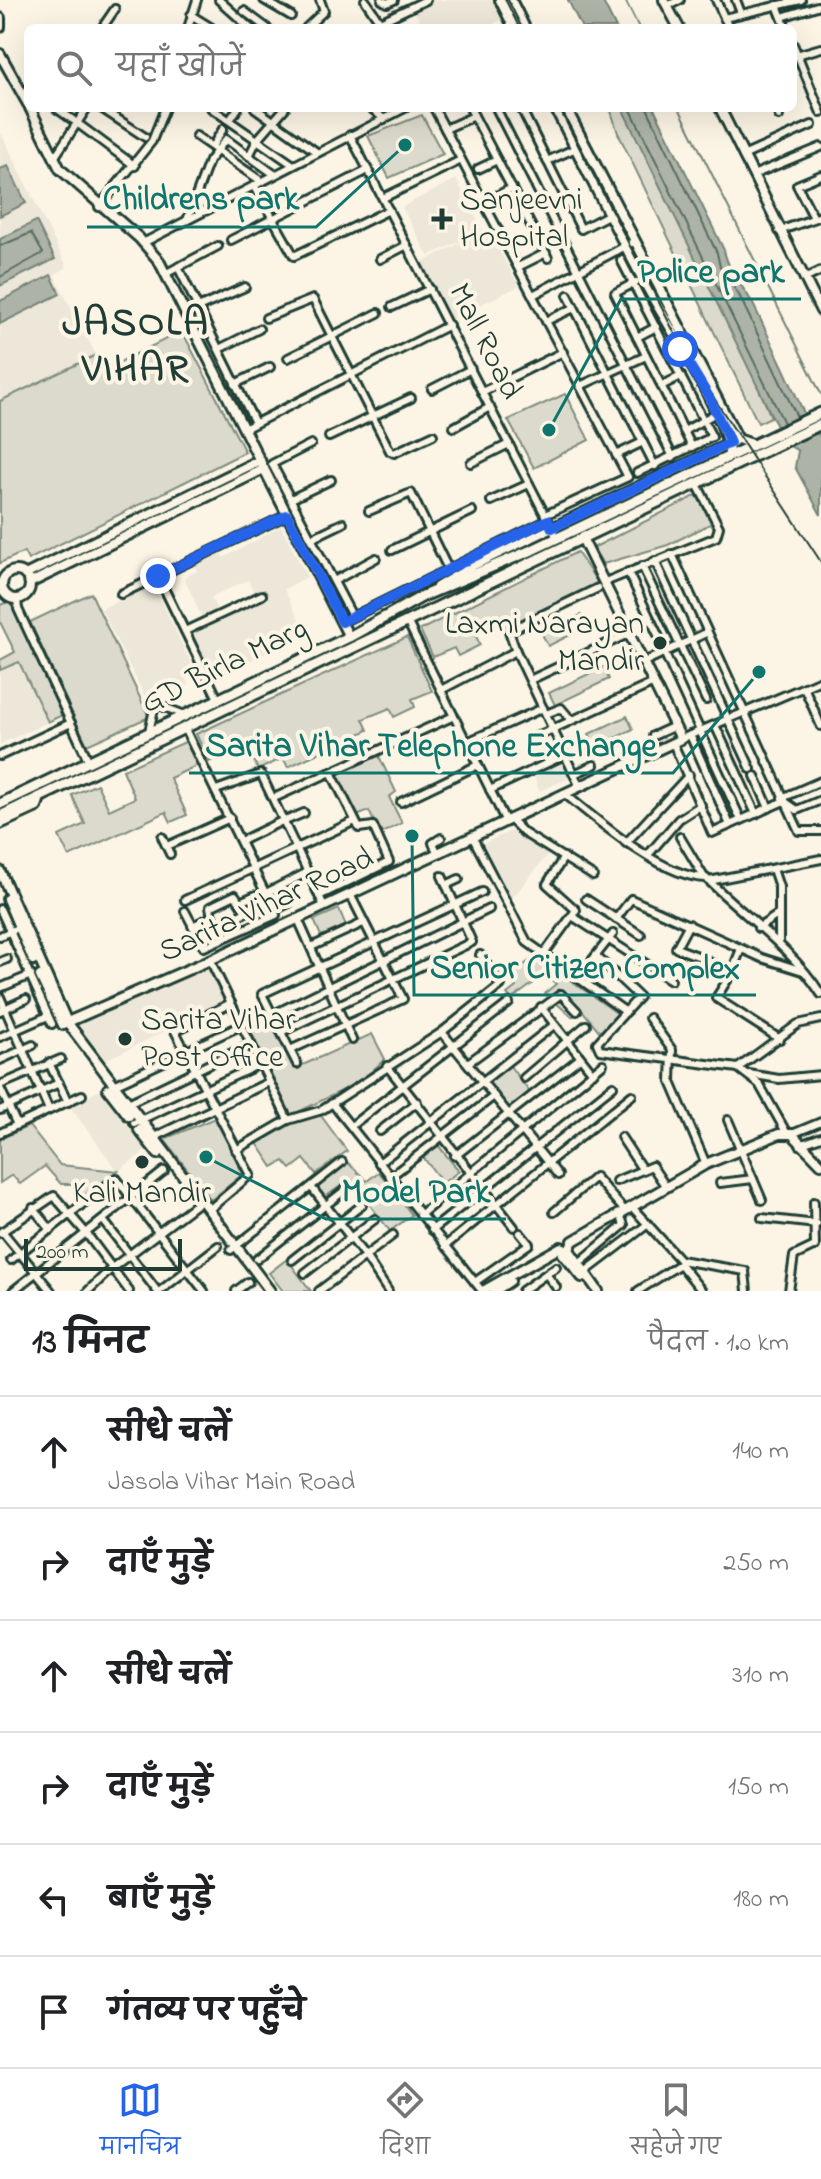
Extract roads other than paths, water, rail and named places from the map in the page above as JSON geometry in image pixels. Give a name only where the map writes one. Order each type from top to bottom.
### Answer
[{"type":"main road","points":[[779,438],[821,413]]},
{"type":"main road","points":[[779,438],[821,424]]},
{"type":"main road","name":"GD Birla Marg","points":[[0,804],[349,637],[550,525],[729,456],[752,444],[779,438]]},
{"type":"main road","name":"GD Birla Marg","points":[[0,816],[583,540],[697,484],[779,438]]},
{"type":"main road","points":[[288,665],[265,683],[302,673]]},
{"type":"main road","points":[[222,696],[257,687],[256,691],[233,706]]},
{"type":"street","points":[[189,24],[197,0]]},
{"type":"street","points":[[219,0],[246,24]]},
{"type":"street","points":[[264,0],[291,16]]},
{"type":"street","points":[[311,24],[323,13],[320,0]]},
{"type":"street","points":[[365,0],[380,22],[426,0]]},
{"type":"street","points":[[382,0],[387,3],[394,0]]},
{"type":"street","points":[[500,0],[512,24]]},
{"type":"street","points":[[511,0],[523,24]]},
{"type":"street","points":[[677,24],[665,3],[680,0]]},
{"type":"street","points":[[716,0],[727,24]]},
{"type":"street","points":[[736,0],[741,13]]},
{"type":"street","points":[[724,18],[801,0]]},
{"type":"street","points":[[777,5],[785,24]]},
{"type":"street","points":[[782,17],[817,6]]},
{"type":"street","points":[[105,24],[115,9]]},
{"type":"street","points":[[244,11],[262,24]]},
{"type":"street","points":[[191,15],[206,24]]},
{"type":"street","points":[[0,18],[0,27]]},
{"type":"street","points":[[797,55],[821,48]]},
{"type":"street","points":[[0,54],[24,94]]},
{"type":"street","points":[[797,57],[821,113]]},
{"type":"street","points":[[34,112],[60,169],[99,207],[143,243],[165,274],[349,637]]},
{"type":"street","points":[[62,112],[135,166]]},
{"type":"street","points":[[54,158],[83,112]]},
{"type":"street","points":[[107,112],[145,137]]},
{"type":"street","points":[[99,207],[152,141],[163,112]]},
{"type":"street","points":[[217,112],[292,164]]},
{"type":"street","points":[[230,120],[235,112]]},
{"type":"street","points":[[261,112],[315,151]]},
{"type":"street","points":[[249,156],[257,140],[281,112]]},
{"type":"street","points":[[376,112],[384,119]]},
{"type":"street","points":[[143,243],[315,151],[397,112]]},
{"type":"street","points":[[436,112],[628,477],[550,525]]},
{"type":"street","points":[[472,112],[547,255],[518,267]]},
{"type":"street","points":[[498,112],[673,457]]},
{"type":"street","points":[[523,112],[581,229],[610,214]]},
{"type":"street","points":[[558,112],[734,441],[729,456]]},
{"type":"street","points":[[567,112],[575,140],[610,214],[630,244],[638,281],[656,327],[712,437],[637,473]]},
{"type":"street","points":[[722,112],[779,231],[804,279],[818,298],[821,311]]},
{"type":"street","points":[[778,112],[779,116]]},
{"type":"street","points":[[445,129],[474,116]]},
{"type":"street","points":[[743,156],[812,125]]},
{"type":"street","points":[[187,220],[223,129]]},
{"type":"street","name":"Mall Road","points":[[350,135],[550,525]]},
{"type":"street","points":[[196,136],[216,147],[257,183],[271,218],[292,255],[296,256],[389,210]]},
{"type":"street","points":[[216,147],[227,139],[274,174]]},
{"type":"street","points":[[547,161],[575,140]]},
{"type":"street","points":[[753,175],[821,147]]},
{"type":"street","points":[[383,198],[461,160]]},
{"type":"street","points":[[478,169],[497,160]]},
{"type":"street","points":[[231,240],[368,170]]},
{"type":"street","points":[[779,231],[818,217],[797,185],[821,175]]},
{"type":"street","points":[[484,202],[512,188]]},
{"type":"street","points":[[533,295],[630,244]]},
{"type":"street","points":[[380,259],[407,245]]},
{"type":"street","points":[[165,274],[218,246]]},
{"type":"street","points":[[621,260],[638,281],[734,441]]},
{"type":"street","points":[[178,267],[255,423]]},
{"type":"street","points":[[804,279],[821,271]]},
{"type":"street","points":[[638,281],[615,293],[692,447]]},
{"type":"street","points":[[198,308],[245,287]]},
{"type":"street","points":[[392,307],[430,289]]},
{"type":"street","points":[[568,295],[655,466]]},
{"type":"street","points":[[266,318],[311,298],[392,453],[433,435]]},
{"type":"street","points":[[546,321],[574,308]]},
{"type":"street","points":[[288,358],[378,313]]},
{"type":"street","points":[[244,429],[449,325]]},
{"type":"street","points":[[637,337],[656,327]]},
{"type":"street","points":[[219,349],[259,329]]},
{"type":"street","points":[[670,355],[680,349]]},
{"type":"street","points":[[482,392],[563,352]]},
{"type":"street","points":[[580,386],[646,356]]},
{"type":"street","points":[[235,384],[270,367]]},
{"type":"street","points":[[432,389],[471,369]]},
{"type":"street","points":[[661,386],[681,376]]},
{"type":"street","points":[[329,437],[411,398]]},
{"type":"street","points":[[454,427],[490,407]]},
{"type":"street","points":[[684,431],[716,413]]},
{"type":"street","points":[[342,622],[448,569],[734,441],[752,444]]},
{"type":"street","points":[[616,455],[643,442]]},
{"type":"street","points":[[311,444],[272,464],[352,616]]},
{"type":"street","points":[[471,463],[509,444]]},
{"type":"street","points":[[28,579],[262,464]]},
{"type":"street","points":[[291,499],[331,480]]},
{"type":"street","points":[[491,501],[529,484]]},
{"type":"street","points":[[580,787],[509,631],[628,572],[719,534],[697,484]]},
{"type":"street","points":[[369,511],[409,492],[448,569]]},
{"type":"street","points":[[392,550],[472,511]]},
{"type":"street","points":[[121,594],[287,515]]},
{"type":"street","points":[[312,538],[343,523]]},
{"type":"street","points":[[583,540],[601,585],[630,633],[681,739],[730,825]]},
{"type":"street","points":[[672,554],[783,800],[801,833],[821,831]]},
{"type":"street","points":[[334,581],[376,558]]},
{"type":"street","points":[[655,561],[769,808]]},
{"type":"street","points":[[642,566],[706,700]]},
{"type":"street","points":[[14,571],[28,579],[26,594],[17,599],[7,596],[2,580],[14,571]]},
{"type":"street","points":[[628,572],[659,637]]},
{"type":"street","points":[[158,576],[222,696]]},
{"type":"street","points":[[185,631],[262,595]]},
{"type":"street","points":[[17,599],[89,762]]},
{"type":"street","points":[[408,623],[508,821],[593,876]]},
{"type":"street","points":[[530,680],[630,633]]},
{"type":"street","points":[[644,662],[706,633]]},
{"type":"street","points":[[441,690],[516,651]]},
{"type":"street","points":[[664,652],[741,820]]},
{"type":"street","points":[[681,739],[821,680]]},
{"type":"street","points":[[529,740],[654,683]]},
{"type":"street","points":[[804,687],[821,726]]},
{"type":"street","points":[[149,732],[154,709],[159,705],[185,715]]},
{"type":"street","points":[[467,742],[545,711],[561,708],[571,720]]},
{"type":"street","points":[[274,798],[454,716]]},
{"type":"street","points":[[0,756],[71,723]]},
{"type":"street","points":[[715,725],[756,814]]},
{"type":"street","points":[[653,736],[675,726]]},
{"type":"street","points":[[185,729],[266,893],[274,917],[205,947],[185,911]]},
{"type":"street","points":[[681,739],[689,775],[712,833],[821,781]]},
{"type":"street","name":"Sarita Vihar Road","points":[[65,1023],[210,960],[681,739]]},
{"type":"street","points":[[490,790],[586,745]]},
{"type":"street","points":[[401,802],[478,765]]},
{"type":"street","points":[[574,774],[594,765]]},
{"type":"street","points":[[331,772],[359,828],[374,828],[393,874]]},
{"type":"street","points":[[216,790],[260,774],[324,906]]},
{"type":"street","points":[[626,843],[689,775]]},
{"type":"street","points":[[565,794],[626,843],[692,877],[706,879],[821,859]]},
{"type":"street","points":[[0,824],[37,807],[40,797]]},
{"type":"street","points":[[783,800],[797,810],[821,800]]},
{"type":"street","points":[[648,855],[679,819],[701,805]]},
{"type":"street","points":[[241,841],[304,813]]},
{"type":"street","points":[[167,846],[230,818]]},
{"type":"street","points":[[185,900],[355,821]]},
{"type":"street","points":[[162,837],[170,854]]},
{"type":"street","points":[[680,837],[706,879],[758,928],[779,943],[807,972],[821,994]]},
{"type":"street","points":[[438,854],[433,843],[441,838]]},
{"type":"street","points":[[473,838],[524,938],[626,1012]]},
{"type":"street","points":[[544,954],[576,910],[547,882],[564,857]]},
{"type":"street","points":[[319,896],[388,865]]},
{"type":"street","points":[[773,869],[779,887],[779,943]]},
{"type":"street","points":[[0,871],[1,883],[31,975],[52,1024]]},
{"type":"street","points":[[266,893],[308,872]]},
{"type":"street","points":[[281,1032],[472,942],[442,876]]},
{"type":"street","points":[[446,885],[459,879]]},
{"type":"street","points":[[297,1064],[262,994],[482,892]]},
{"type":"street","points":[[290,1050],[403,999],[350,894]]},
{"type":"street","points":[[236,895],[244,914],[219,926],[212,917],[210,907],[236,895]]},
{"type":"street","points":[[240,902],[256,895]]},
{"type":"street","points":[[586,899],[641,935]]},
{"type":"street","points":[[616,919],[631,899],[741,949],[807,972]]},
{"type":"street","points":[[274,910],[289,903]]},
{"type":"street","points":[[0,909],[18,928],[65,1023],[165,1164],[199,1202],[263,1291]]},
{"type":"street","points":[[272,1015],[489,909]]},
{"type":"street","points":[[758,928],[779,914]]},
{"type":"street","points":[[572,916],[611,937],[671,980]]},
{"type":"street","points":[[192,926],[212,917]]},
{"type":"street","points":[[298,919],[352,1040]]},
{"type":"street","points":[[311,947],[363,923]]},
{"type":"street","points":[[689,924],[676,948],[703,958],[730,976]]},
{"type":"street","points":[[0,936],[18,928]]},
{"type":"street","points":[[578,978],[611,937]]},
{"type":"street","points":[[741,949],[730,976],[716,998],[780,1039]]},
{"type":"street","points":[[236,1150],[288,1120],[322,1110],[442,1032],[502,983],[480,955]]},
{"type":"street","points":[[596,956],[638,994],[639,999],[597,1043],[600,1050],[671,1057],[738,1068],[779,1079],[821,1075]]},
{"type":"street","points":[[210,960],[288,1120]]},
{"type":"street","points":[[0,988],[31,975]]},
{"type":"street","points":[[468,1063],[562,993],[577,1011]]},
{"type":"street","points":[[0,997],[3,1010],[15,1030],[49,1110]]},
{"type":"street","points":[[3,1010],[26,999]]},
{"type":"street","points":[[211,1208],[250,1175],[175,1031],[231,1003]]},
{"type":"street","points":[[351,1126],[509,1003]]},
{"type":"street","points":[[541,1007],[593,1073]]},
{"type":"street","points":[[0,1037],[48,1016]]},
{"type":"street","points":[[649,1018],[672,1050],[671,1082],[706,1164]]},
{"type":"street","points":[[738,1068],[802,1022],[821,1019]]},
{"type":"street","points":[[110,1086],[242,1025]]},
{"type":"street","points":[[379,1163],[554,1025]]},
{"type":"street","points":[[524,1078],[586,1025]]},
{"type":"street","points":[[442,1032],[558,1175]]},
{"type":"street","points":[[124,1105],[251,1044]]},
{"type":"street","points":[[0,1060],[33,1045]]},
{"type":"street","points":[[455,1156],[580,1058]]},
{"type":"street","points":[[17,1125],[0,1086],[61,1059]]},
{"type":"street","points":[[49,1063],[68,1102]]},
{"type":"street","points":[[136,1122],[260,1064]]},
{"type":"street","points":[[420,1215],[603,1064]]},
{"type":"street","points":[[387,1066],[514,1227]]},
{"type":"street","points":[[748,1073],[764,1090],[789,1133],[821,1164]]},
{"type":"street","points":[[150,1139],[269,1082]]},
{"type":"street","points":[[0,1110],[59,1083]]},
{"type":"street","points":[[432,1230],[613,1086]]},
{"type":"street","points":[[0,1133],[82,1095]]},
{"type":"street","points":[[445,1246],[632,1095]]},
{"type":"street","points":[[390,1177],[443,1139],[494,1096]]},
{"type":"street","points":[[380,1131],[417,1102]]},
{"type":"street","points":[[332,1103],[482,1291],[551,1250],[566,1252],[579,1263],[598,1291]]},
{"type":"street","points":[[728,1120],[762,1200]]},
{"type":"street","points":[[495,1291],[552,1254],[566,1252],[626,1211],[706,1164],[821,1122]]},
{"type":"street","points":[[621,1137],[642,1169]]},
{"type":"street","points":[[800,1145],[821,1137]]},
{"type":"street","points":[[233,1249],[342,1162]]},
{"type":"street","points":[[13,1291],[131,1197],[165,1164]]},
{"type":"street","points":[[616,1181],[652,1166],[666,1187]]},
{"type":"street","points":[[554,1212],[595,1177],[626,1211],[648,1224],[680,1260],[745,1271],[747,1291]]},
{"type":"street","points":[[11,1260],[116,1178],[204,1291]]},
{"type":"street","points":[[720,1183],[753,1179]]},
{"type":"street","points":[[257,1259],[349,1187]]},
{"type":"street","points":[[312,1188],[365,1256],[387,1291]]},
{"type":"street","points":[[51,1291],[1,1231],[52,1195],[86,1233],[129,1291]]},
{"type":"street","points":[[88,1291],[112,1268],[199,1202]]},
{"type":"street","points":[[789,1291],[794,1256],[815,1246],[819,1224],[814,1202]]},
{"type":"street","points":[[292,1260],[362,1205]]},
{"type":"street","points":[[33,1208],[51,1230]]},
{"type":"street","points":[[579,1263],[624,1225],[626,1211]]},
{"type":"street","points":[[762,1218],[819,1224]]},
{"type":"street","points":[[305,1273],[375,1219]]},
{"type":"street","points":[[103,1220],[158,1291],[218,1246]]},
{"type":"street","points":[[585,1272],[648,1224]]},
{"type":"street","points":[[475,1282],[529,1244],[520,1233]]},
{"type":"street","points":[[319,1291],[393,1235]]},
{"type":"street","points":[[233,1249],[270,1291]]},
{"type":"street","points":[[566,1252],[592,1291]]},
{"type":"street","points":[[638,1291],[682,1264],[702,1291]]},
{"type":"street","points":[[522,1291],[532,1288],[556,1267]]},
{"type":"street","points":[[546,1274],[556,1287]]},
{"type":"street","points":[[236,1291],[248,1282]]},
{"type":"street","points":[[649,1284],[654,1291]]},
{"type":"water","points":[[568,0],[602,0],[614,24],[580,24]]},
{"type":"water","points":[[624,112],[656,112],[729,265],[753,304],[813,433],[821,435],[821,515],[795,467],[798,451],[785,443]]},
{"type":"water","points":[[8,166],[26,203],[0,216],[0,169]]},
{"type":"water","points":[[36,221],[55,259],[0,286],[0,239]]},
{"type":"water","points":[[51,275],[60,294],[0,324],[0,301]]},
{"type":"waterway","points":[[625,0],[637,24]]},
{"type":"waterway","points":[[681,112],[821,394]]},
{"type":"railway","points":[[508,0],[520,24]]},
{"type":"railway","points":[[561,112],[687,357],[821,562]]},
{"type":"place","name":"Childrens park","points":[[405,145]]},
{"type":"place","name":"Sanjeevni Hospital","points":[[442,219]]},
{"type":"place","name":"Police park","points":[[549,430]]},
{"type":"place","name":"Laxmi Narayan Mandir","points":[[660,643]]},
{"type":"place","name":"Sarita Vihar Telephone Exchange","points":[[759,672]]},
{"type":"place","name":"Senior Citizen Complex","points":[[412,836]]},
{"type":"place","name":"Sarita Vihar Post Office","points":[[125,1039]]},
{"type":"place","name":"Model Park","points":[[206,1157]]},
{"type":"place","name":"Kali Mandir","points":[[142,1162]]},
{"type":"district","name":"JASOLA VIHAR","points":[[136,347]]}]
